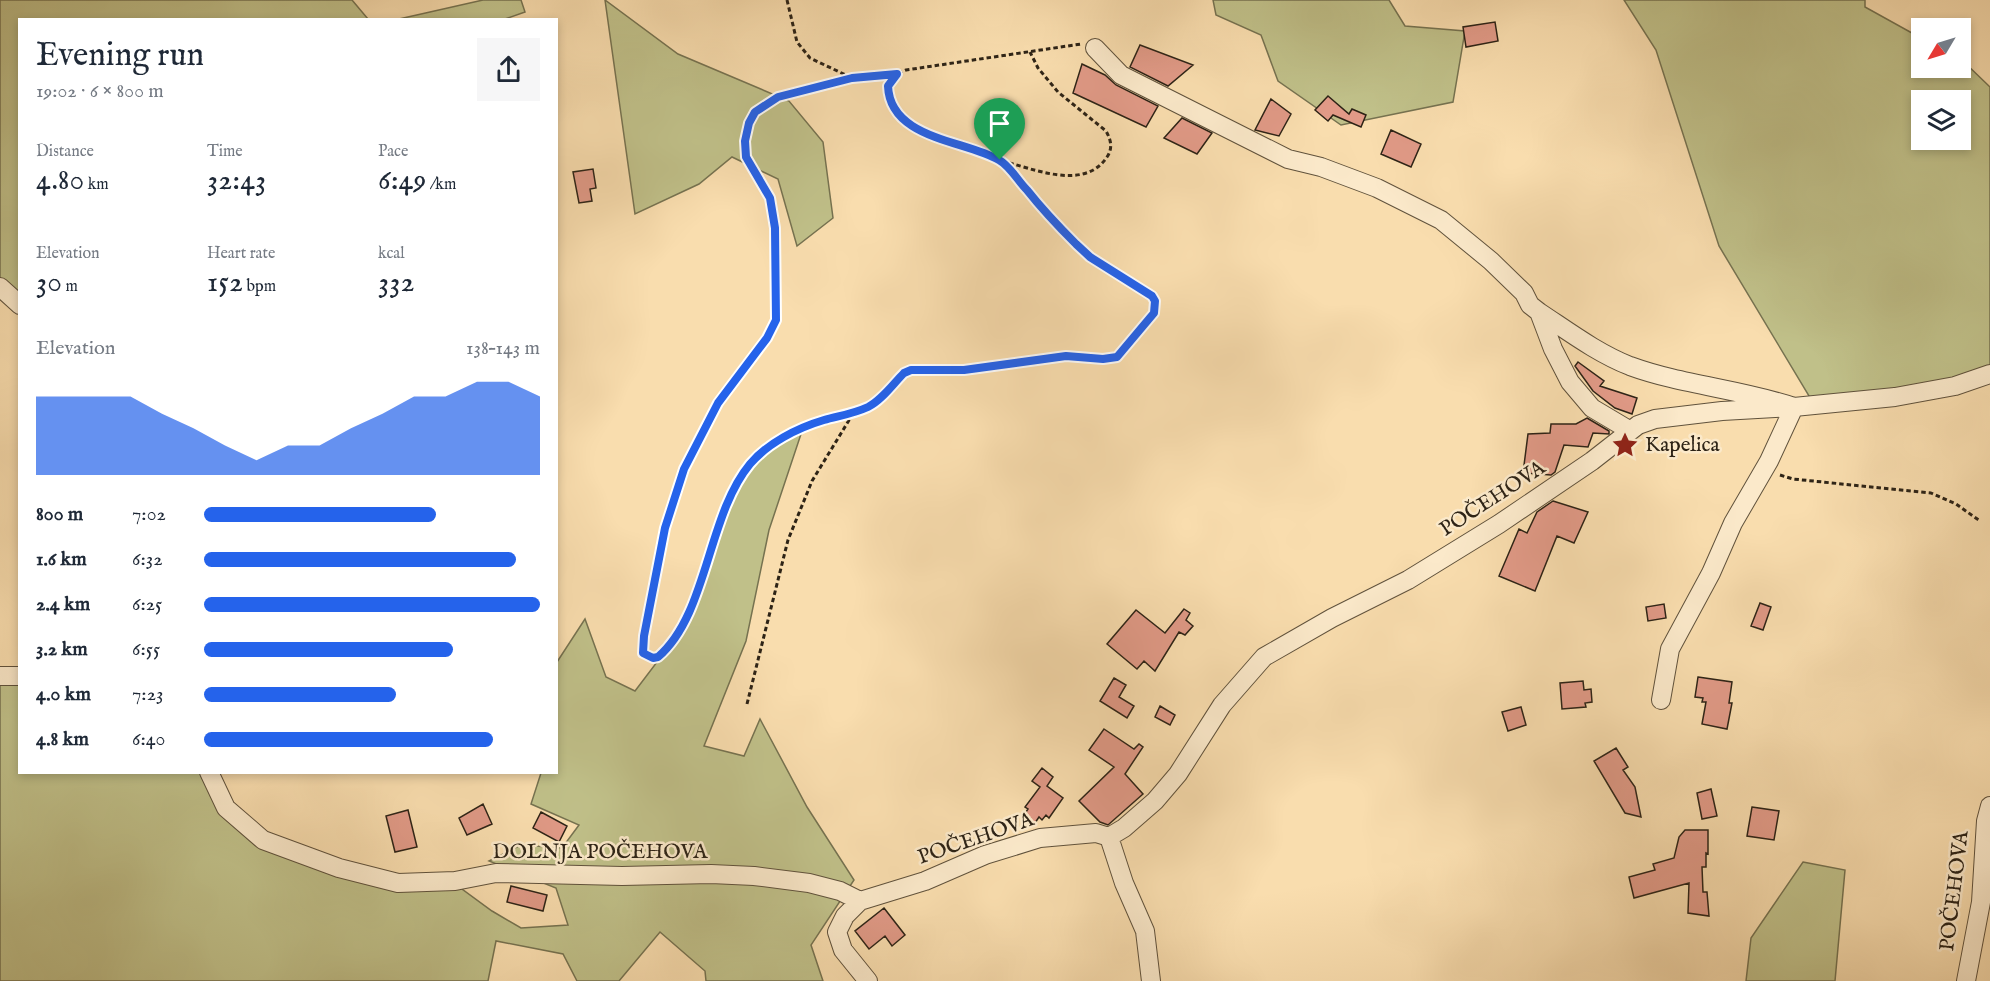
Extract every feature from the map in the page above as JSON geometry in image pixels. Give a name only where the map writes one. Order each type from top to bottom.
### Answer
[{"type":"street","points":[[1095,48],[1121,75],[1288,159],[1321,167],[1377,188],[1441,220],[1491,261],[1539,312],[1579,339],[1627,365],[1653,374],[1760,396],[1794,407],[1768,463],[1733,523],[1711,573],[1670,649],[1661,700]]},
{"type":"street","points":[[0,285],[18,290]]},
{"type":"street","points":[[0,285],[18,303]]},
{"type":"street","points":[[1539,312],[1553,349],[1570,382],[1592,408],[1629,430]]},
{"type":"street","name":"POČEHOVA","points":[[860,901],[925,881],[985,855],[1040,838],[1096,833],[1109,837],[1124,828],[1148,807],[1178,774],[1222,705],[1264,657],[1332,618],[1408,580],[1499,524],[1592,460],[1629,430],[1655,419],[1722,411],[1794,407],[1895,397],[1955,386],[1990,375]]},
{"type":"street","points":[[0,676],[18,676]]},
{"type":"street","name":"DOLNJA POČEHOVA","points":[[209,774],[226,808],[263,840],[339,868],[398,883],[455,881],[496,873],[622,876],[711,874],[809,883],[840,891],[860,901]]},
{"type":"street","name":"POČEHOVA","points":[[1966,981],[1981,902],[1986,821],[1990,806]]},
{"type":"street","points":[[1109,837],[1124,883],[1145,931],[1150,981]]},
{"type":"street","points":[[860,901],[845,916],[837,932],[843,950],[868,981]]},
{"type":"path","points":[[786,0],[797,42],[806,55],[852,78]]},
{"type":"path","points":[[1000,160],[1076,244],[1097,261],[1152,296],[1155,301],[1154,313],[1117,357],[1103,359],[1066,356],[964,370],[911,370],[904,373],[878,400],[854,412],[823,420],[769,446],[749,465],[723,515],[686,615],[676,634],[666,650],[658,657],[653,658],[643,653],[644,636],[665,528],[684,469],[718,403],[767,338],[776,320],[775,228],[770,198],[746,157],[745,141],[749,123],[755,112],[778,97],[852,78],[897,74],[1076,43],[1089,44],[1095,48]]},
{"type":"path","points":[[897,74],[888,86],[889,95],[897,113],[908,122],[949,142],[1049,174],[1072,175],[1096,168],[1103,163],[1111,151],[1110,137],[1106,131],[1058,92],[1038,68],[1030,52]]},
{"type":"path","points":[[747,704],[788,540],[812,481],[854,412]]},
{"type":"path","points":[[1768,463],[1774,472],[1793,479],[1931,493],[1956,504],[1980,521]]},
{"type":"green space","points":[[0,0],[352,0],[367,18],[18,18],[18,311],[0,299]]},
{"type":"green space","points":[[483,0],[521,0],[525,12],[508,18],[403,18]]},
{"type":"green space","points":[[605,0],[678,54],[789,101],[823,142],[833,218],[797,246],[778,179],[732,157],[699,184],[635,214]]},
{"type":"green space","points":[[1213,0],[1389,0],[1405,26],[1465,31],[1453,102],[1341,125],[1278,81],[1261,35],[1216,15]]},
{"type":"green space","points":[[1624,0],[1865,0],[1865,7],[1911,32],[1911,78],[1971,78],[1971,69],[1990,87],[1990,377],[1815,406],[1719,246],[1656,50]]},
{"type":"green space","points":[[801,434],[769,530],[746,641],[704,746],[744,756],[760,719],[807,807],[854,880],[811,945],[823,981],[706,981],[705,971],[660,932],[619,981],[577,981],[563,954],[496,941],[488,981],[0,981],[0,685],[18,684],[18,774],[206,774],[224,810],[338,871],[455,884],[492,911],[521,928],[568,925],[556,888],[489,861],[521,845],[562,848],[579,825],[531,804],[541,774],[558,774],[558,660],[585,619],[606,677],[635,691],[689,620],[709,549],[744,474],[778,443]]},
{"type":"green space","points":[[1803,862],[1845,870],[1835,981],[1746,981],[1751,938]]},
{"type":"building","points":[[1495,22],[1498,41],[1466,47],[1463,27]]},
{"type":"building","points":[[1140,45],[1193,65],[1168,86],[1130,67]]},
{"type":"building","points":[[1082,64],[1105,75],[1116,85],[1158,106],[1146,127],[1073,93]]},
{"type":"building","points":[[1328,96],[1349,114],[1352,109],[1366,115],[1361,127],[1333,115],[1328,121],[1315,110]]},
{"type":"building","points":[[1271,99],[1291,114],[1279,136],[1255,130]]},
{"type":"building","points":[[1182,118],[1212,133],[1197,154],[1164,138]]},
{"type":"building","points":[[1391,130],[1421,144],[1411,167],[1381,154]]},
{"type":"building","points":[[593,169],[596,188],[590,189],[592,201],[579,203],[573,172]]},
{"type":"building","points":[[1578,362],[1604,381],[1600,386],[1637,398],[1632,414],[1615,408],[1593,391],[1575,366]]},
{"type":"building","points":[[1587,418],[1609,431],[1609,434],[1593,433],[1588,447],[1564,445],[1555,472],[1551,475],[1523,473],[1528,434],[1550,433],[1551,424],[1576,424]]},
{"type":"building","points":[[1553,501],[1588,512],[1574,543],[1557,536],[1535,591],[1499,576],[1519,529],[1527,533],[1537,512]]},
{"type":"building","points":[[1760,603],[1771,607],[1763,630],[1751,626]]},
{"type":"building","points":[[1664,604],[1666,618],[1648,621],[1646,607]]},
{"type":"building","points":[[1184,609],[1190,613],[1186,620],[1193,626],[1185,635],[1179,632],[1155,671],[1144,661],[1137,669],[1107,644],[1136,610],[1165,633]]},
{"type":"building","points":[[1698,677],[1732,682],[1729,703],[1732,703],[1727,729],[1702,724],[1706,702],[1702,702],[1703,698],[1695,697]]},
{"type":"building","points":[[1114,678],[1126,685],[1119,697],[1134,706],[1127,718],[1100,701]]},
{"type":"building","points":[[1583,681],[1584,690],[1591,689],[1592,702],[1585,703],[1586,707],[1562,709],[1560,683]]},
{"type":"building","points":[[1160,706],[1175,715],[1170,725],[1155,717]]},
{"type":"building","points":[[1521,707],[1526,725],[1508,731],[1502,712]]},
{"type":"building","points":[[1104,729],[1134,749],[1139,744],[1143,747],[1125,774],[1143,794],[1108,825],[1100,822],[1079,801],[1114,767],[1089,750]]},
{"type":"building","points":[[1616,748],[1628,767],[1623,770],[1635,787],[1641,817],[1625,813],[1594,761]]},
{"type":"building","points":[[1042,768],[1053,777],[1047,786],[1063,798],[1049,818],[1046,815],[1042,820],[1039,817],[1033,826],[1022,818],[1028,809],[1025,807],[1040,787],[1032,781]]},
{"type":"building","points":[[1711,789],[1717,816],[1702,819],[1697,793]]},
{"type":"building","points":[[483,804],[492,824],[467,835],[459,818]]},
{"type":"building","points":[[1752,807],[1779,811],[1774,840],[1747,836]]},
{"type":"building","points":[[408,810],[417,847],[395,852],[386,816]]},
{"type":"building","points":[[541,812],[567,826],[559,842],[533,828]]},
{"type":"building","points":[[1685,830],[1708,830],[1706,867],[1702,867],[1703,892],[1707,892],[1709,916],[1688,913],[1689,883],[1634,898],[1629,877],[1655,870],[1653,864],[1674,858],[1679,837]]},
{"type":"building","points":[[511,886],[547,895],[543,911],[507,902]]},
{"type":"building","points":[[884,908],[905,935],[892,946],[885,936],[869,949],[855,931]]},
{"type":"place","name":"Kapelica","points":[[1625,445]]},
{"type":"route","points":[[897,74],[888,86],[891,104],[897,113],[929,134],[1000,160],[1062,230],[1090,257],[1152,296],[1155,301],[1154,313],[1117,357],[1103,359],[1066,356],[964,370],[924,368],[911,370],[904,373],[878,400],[869,406],[840,417],[823,420],[769,446],[749,465],[741,477],[723,515],[686,615],[676,634],[666,650],[658,657],[653,658],[643,653],[642,647],[665,528],[676,489],[704,427],[718,403],[774,328],[776,320],[775,228],[771,204],[767,192],[746,157],[745,141],[752,116],[765,104],[778,97],[834,85],[852,78],[897,74]]}]
